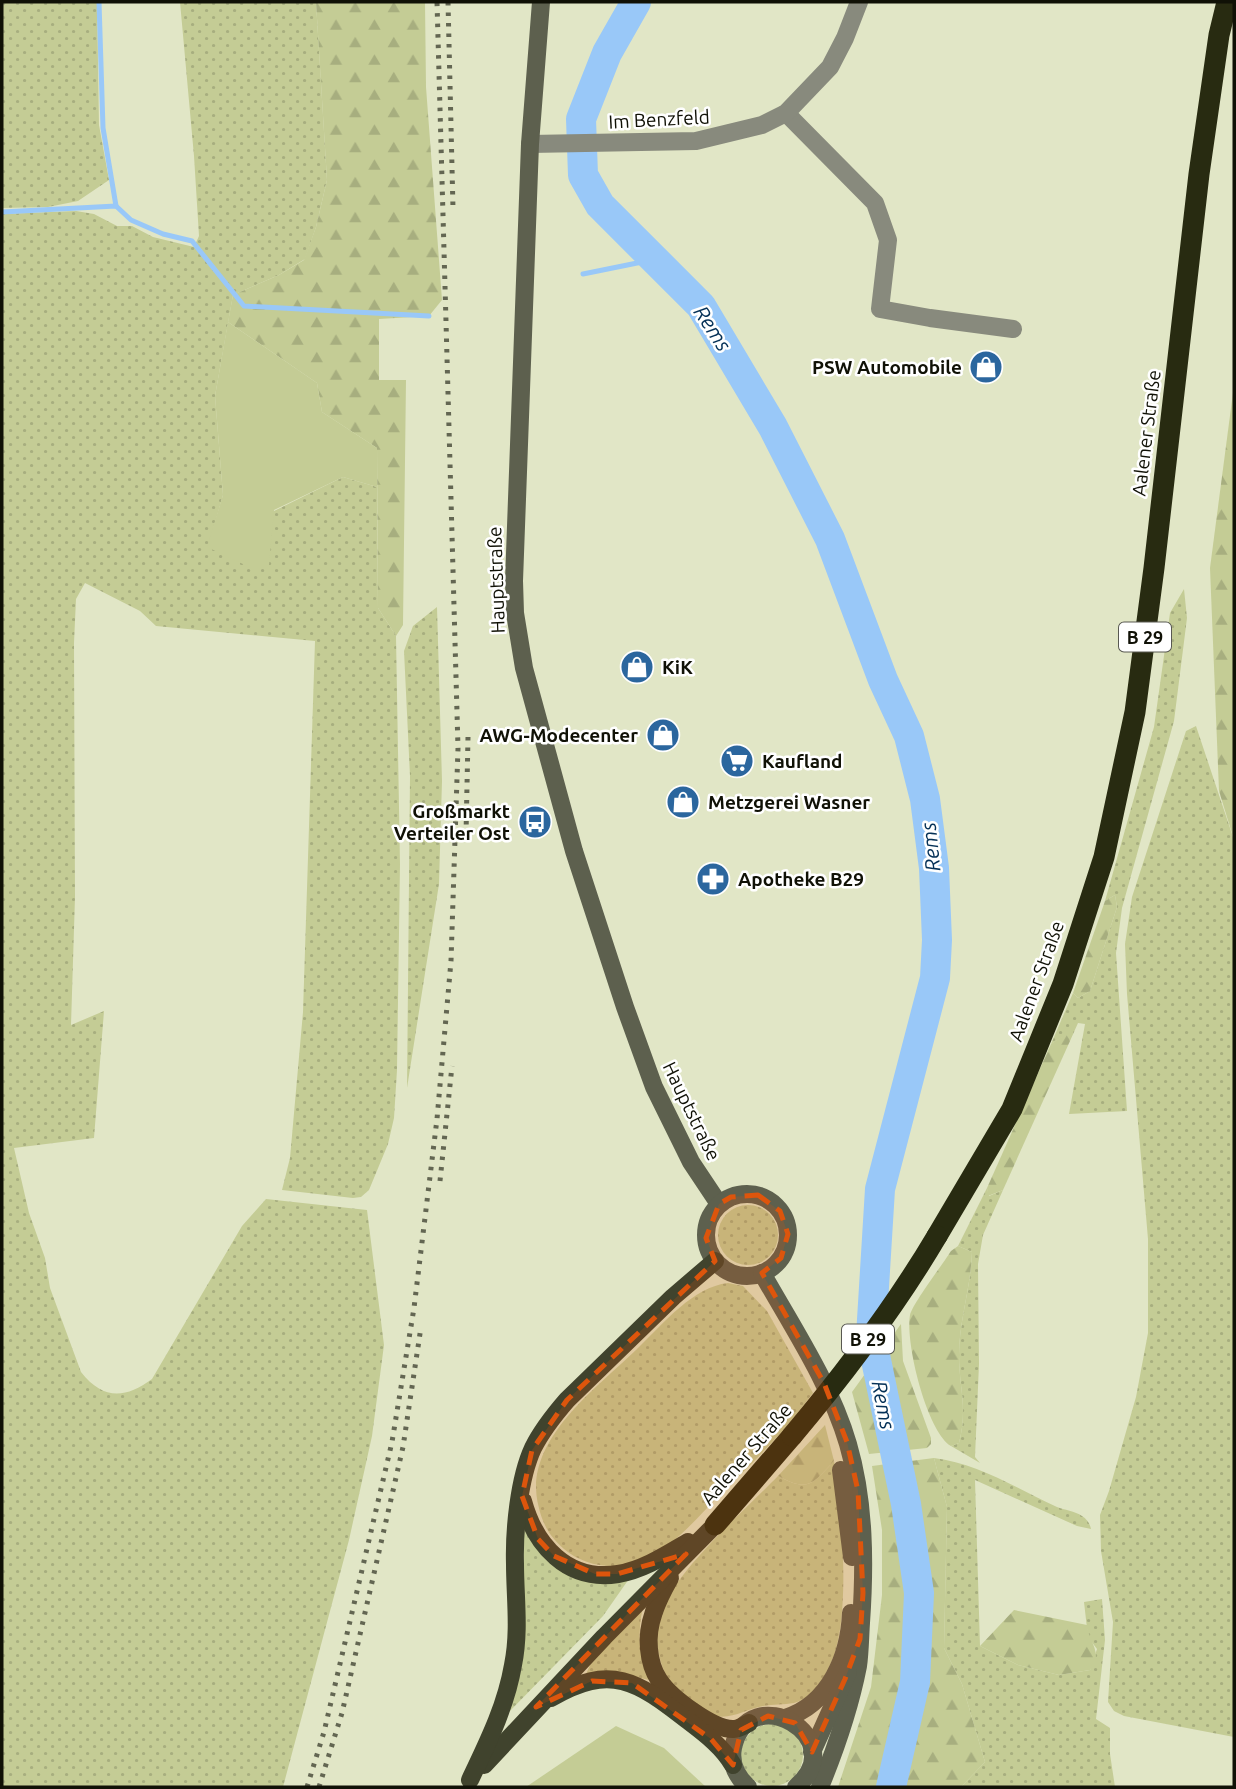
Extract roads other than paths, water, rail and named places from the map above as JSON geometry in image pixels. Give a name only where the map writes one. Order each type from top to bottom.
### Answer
[{"type":"highway","name":"Aalener Straße","points":[[715,1525],[792,1436],[912,1278],[1012,1109],[1063,984],[1104,857],[1135,712],[1199,174],[1219,35],[1227,2]]},
{"type":"main road","name":"Hauptstraße","points":[[541,2],[530,144],[514,582],[519,640],[524,668],[574,851],[625,1007],[654,1087],[691,1161],[719,1204]]},
{"type":"main road","points":[[744,1194],[758,1195],[771,1201],[786,1222],[787,1247],[781,1258],[762,1273],[749,1276],[724,1270],[708,1250],[706,1238],[711,1214],[719,1204],[744,1194]]},
{"type":"main road","points":[[467,1784],[498,1719],[514,1664],[517,1629],[514,1562],[522,1496],[532,1450],[552,1416],[673,1297],[715,1261]]},
{"type":"main road","points":[[762,1273],[830,1399],[847,1442],[858,1491],[863,1562],[860,1639],[855,1681],[820,1787]]},
{"type":"main road","points":[[682,1558],[665,1586],[653,1615],[648,1647],[654,1671],[667,1690],[704,1718],[722,1727],[736,1730],[768,1716],[785,1718],[801,1713],[813,1704],[829,1685],[841,1662],[850,1625],[852,1557],[830,1399]]},
{"type":"main road","points":[[522,1496],[528,1519],[546,1548],[573,1568],[595,1574],[617,1574],[639,1568],[662,1558],[715,1525]]},
{"type":"main road","name":"Aalener Straße","points":[[467,1784],[536,1707],[715,1525]]},
{"type":"main road","points":[[797,1787],[811,1765],[812,1752],[824,1720],[845,1679],[860,1639]]},
{"type":"main road","points":[[536,1707],[564,1691],[592,1681],[611,1679],[632,1683],[657,1697],[711,1739],[727,1754],[738,1777],[748,1787]]},
{"type":"main road","points":[[785,1718],[802,1729],[812,1752]]},
{"type":"main road","points":[[733,1765],[735,1740],[749,1723]]},
{"type":"street","name":"Im Benzfeld","points":[[530,144],[696,141],[762,125],[786,113],[830,67],[859,2]]},
{"type":"street","points":[[786,113],[875,203],[888,240],[880,309],[1013,329]]},
{"type":"waterway","points":[[99,2],[103,128],[116,206]]},
{"type":"waterway","name":"Rems","points":[[636,2],[607,53],[581,119],[583,175],[600,205],[701,306],[773,427],[830,539],[883,680],[909,736],[925,799],[934,868],[937,940],[935,978],[880,1189],[871,1336],[906,1504],[919,1593],[915,1682],[891,1787]]},
{"type":"waterway","points":[[2,212],[116,206],[131,220],[163,234],[192,241],[244,306],[429,316]]},
{"type":"waterway","points":[[583,274],[652,260]]},
{"type":"railway","points":[[307,1787],[324,1732],[392,1442],[414,1308],[437,1119],[451,961],[458,748],[437,2]]},
{"type":"railway","points":[[448,2],[453,209]]},
{"type":"railway","points":[[466,835],[468,737]]},
{"type":"railway","points":[[440,1181],[452,1066]]},
{"type":"railway","points":[[319,1787],[342,1713],[403,1447],[421,1327]]},
{"type":"place","name":"PSW Automobile","points":[[986,367]]},
{"type":"place","name":"KiK","points":[[637,667]]},
{"type":"place","name":"AWG-Modecenter","points":[[663,735]]},
{"type":"place","name":"Kaufland","points":[[737,761]]},
{"type":"place","name":"Metzgerei Wasner","points":[[683,802]]},
{"type":"place","name":"Großmarkt Verteiler Ost","points":[[535,822]]},
{"type":"place","name":"Apotheke B29","points":[[713,879]]}]
